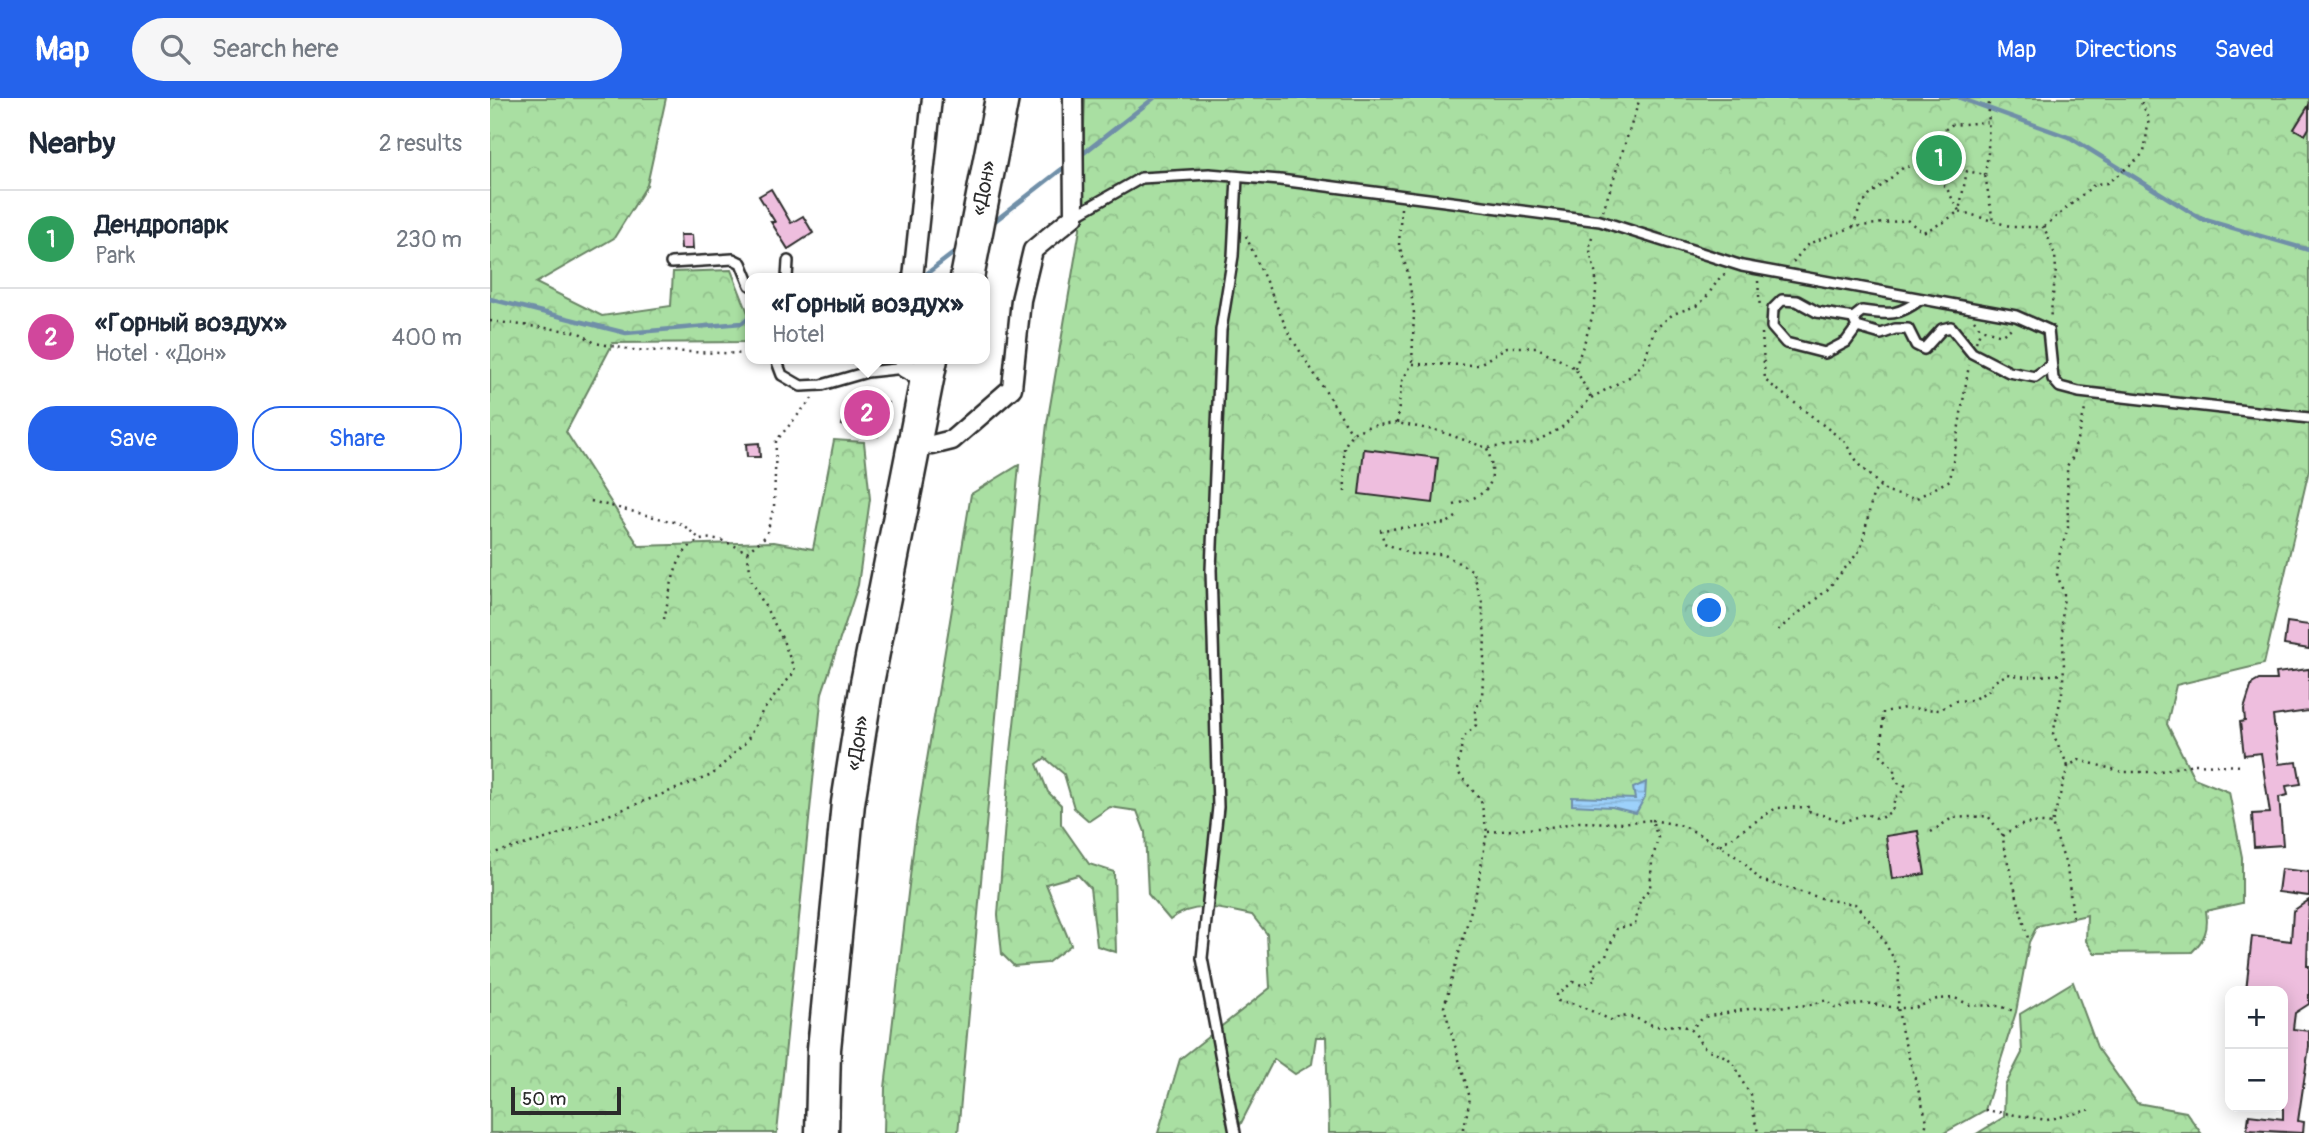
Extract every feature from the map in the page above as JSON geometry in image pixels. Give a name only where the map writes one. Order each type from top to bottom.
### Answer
[{"type":"highway","name":"«Дон»","points":[[947,273],[980,98]]},
{"type":"highway","name":"«Дон»","points":[[968,273],[1002,98]]},
{"type":"highway","name":"«Дон»","points":[[843,1133],[846,1051],[867,807],[885,689],[950,364]]},
{"type":"highway","name":"«Дон»","points":[[822,1133],[824,1049],[848,803],[917,366]]},
{"type":"street","points":[[914,273],[932,98]]},
{"type":"street","points":[[932,445],[952,440],[1012,388],[1021,300],[1033,250],[1074,216],[1073,98]]},
{"type":"lane","points":[[1074,216],[1141,178],[1209,174],[1280,180],[1600,221],[1742,266],[2016,316],[2048,330],[2050,366],[2053,379],[2060,387],[2078,392],[2309,418]]},
{"type":"lane","points":[[1235,1133],[1202,958],[1218,807],[1210,570],[1221,330],[1233,256],[1237,177]]},
{"type":"lane","points":[[671,263],[733,259],[741,263],[745,273]]},
{"type":"lane","points":[[787,273],[788,261]]},
{"type":"lane","points":[[1921,299],[1904,312],[1862,311],[1855,323],[1846,342],[1825,353],[1786,343],[1772,327],[1773,309],[1782,300],[1797,301],[1817,312],[1855,323],[1881,334],[1895,329],[1908,329],[1916,345],[1924,349],[1942,329],[1951,327],[1972,353],[2009,372],[2035,377],[2050,366]]},
{"type":"lane","points":[[778,364],[782,375],[801,386],[822,385],[867,372],[917,366]]},
{"type":"path","points":[[1575,368],[1592,323],[1596,281],[1588,243],[1600,221],[1640,98]]},
{"type":"path","points":[[1989,98],[1986,175],[1993,221]]},
{"type":"path","points":[[1853,227],[1860,208],[1869,197],[1905,167],[1916,166],[1946,187],[1959,211],[2013,227],[2044,227],[2095,184],[2107,183],[2144,153],[2149,118],[2139,98]]},
{"type":"path","points":[[1916,166],[1922,147],[1951,125],[1988,122]]},
{"type":"path","points":[[1784,273],[1808,244],[1853,227],[1907,220],[1923,233],[1959,211],[1967,171],[1986,175]]},
{"type":"path","points":[[1397,423],[1402,381],[1412,364],[1414,313],[1408,273],[1399,244],[1402,196]]},
{"type":"path","points":[[1234,219],[1249,240],[1289,334],[1352,433]]},
{"type":"path","points":[[2044,227],[2055,256],[2056,270],[2048,330]]},
{"type":"path","points":[[1345,492],[1345,447],[1352,433],[1370,426],[1397,423],[1439,431],[1487,448],[1534,443],[1561,428],[1591,398],[1631,376],[1644,362],[1654,330],[1672,314],[1696,306],[1705,299],[1721,276],[1742,266]]},
{"type":"path","points":[[1758,268],[1760,310]]},
{"type":"path","points":[[490,321],[578,332],[595,343],[633,351],[745,354]]},
{"type":"path","points":[[1761,324],[1765,380],[1843,441],[1860,466],[1887,492],[1915,499],[1951,480],[1965,379],[1981,329]]},
{"type":"path","points":[[1412,364],[1478,365],[1507,346],[1536,347],[1575,368],[1591,398]]},
{"type":"path","points":[[747,552],[766,536],[774,507],[776,441],[822,385]]},
{"type":"path","points":[[2073,917],[2067,868],[2052,824],[2068,766],[2053,734],[2064,674],[2064,594],[2057,574],[2059,556],[2068,528],[2067,466],[2072,458],[2087,403],[2078,392]]},
{"type":"path","points":[[1454,505],[1480,497],[1490,485],[1493,465],[1487,448]]},
{"type":"path","points":[[1778,630],[1826,590],[1861,549],[1872,494],[1880,486]]},
{"type":"path","points":[[591,501],[682,524],[700,539]]},
{"type":"path","points":[[1456,517],[1447,523],[1381,530],[1384,542],[1410,554],[1443,554],[1473,571],[1482,603],[1485,638],[1482,697],[1475,711],[1476,725],[1463,738],[1457,771],[1481,801],[1487,832],[1478,885],[1444,1007],[1470,1098],[1463,1133]]},
{"type":"path","points":[[664,619],[676,568],[689,545],[700,539],[718,539],[747,552]]},
{"type":"path","points":[[490,854],[549,838],[712,775],[747,741],[762,712],[795,671],[782,638],[752,582],[747,552]]},
{"type":"path","points":[[1720,846],[1776,808],[1810,807],[1809,811],[1814,814],[1831,816],[1842,822],[1866,814],[1880,819],[1892,811],[1895,797],[1901,794],[1905,785],[1898,783],[1894,769],[1881,755],[1883,712],[1905,708],[1940,710],[1954,701],[1972,700],[1988,691],[1993,682],[2008,674],[2026,677],[2064,674]]},
{"type":"path","points":[[2068,766],[2079,760],[2123,772],[2156,772],[2194,764],[2243,766]]},
{"type":"path","points":[[1931,832],[1952,818],[1989,816],[2003,835],[2029,942]]},
{"type":"path","points":[[1487,832],[1579,822],[1652,820],[1684,826],[1741,860],[1760,880],[1828,900],[1855,904],[1877,929],[1899,968],[1898,1008],[1902,1034],[1927,1121],[1924,1133]]},
{"type":"path","points":[[1652,820],[1658,838],[1652,862],[1650,888],[1640,900],[1635,925],[1617,928],[1606,956],[1592,966],[1596,979],[1583,985],[1573,982],[1558,995],[1558,1001],[1576,1004],[1611,1020],[1621,1015],[1642,1019],[1653,1026],[1678,1025],[1691,1029],[1704,1046],[1720,1052],[1733,1063],[1742,1085],[1751,1094],[1750,1103],[1756,1116],[1755,1128],[1759,1133]]},
{"type":"path","points":[[2003,835],[2016,825],[2039,822],[2052,824]]},
{"type":"path","points":[[1691,1029],[1704,1017],[1754,1008],[1810,1005],[1827,1000],[1835,1008],[1865,1003],[1898,1008],[1915,1007],[1937,999],[1955,998],[1970,1005],[2000,1006],[2016,1012]]},
{"type":"path","points":[[1985,1110],[2047,1119],[2089,1110]]},
{"type":"green space","points":[[490,98],[666,98],[647,185],[614,238],[536,283],[602,316],[671,306],[673,272],[731,270],[745,305],[745,342],[613,343],[566,432],[639,546],[774,542],[813,549],[834,440],[864,442],[870,499],[858,585],[822,693],[777,1133],[490,1133]]},
{"type":"green space","points":[[1085,98],[2309,98],[2309,470],[2264,664],[2176,685],[2167,724],[2194,778],[2229,792],[2242,857],[2242,903],[2206,911],[2205,933],[2192,952],[2094,953],[2086,941],[2087,915],[2037,926],[2029,942],[2016,1012],[1985,1110],[1944,1133],[1329,1133],[1326,1037],[1316,1037],[1312,1064],[1295,1074],[1274,1059],[1236,1133],[1158,1133],[1180,1059],[1270,988],[1267,934],[1252,915],[1220,909],[1189,910],[1170,920],[1148,894],[1145,832],[1137,811],[1110,807],[1089,821],[1074,808],[1064,774],[1045,758],[1037,764],[1048,792],[1061,805],[1061,824],[1089,864],[1114,872],[1116,952],[1097,946],[1090,888],[1078,875],[1046,884],[1071,945],[1047,963],[1014,966],[1002,954],[998,915],[1009,770],[1047,424],[1080,229]]},
{"type":"green space","points":[[1019,465],[958,1133],[884,1133],[885,1088],[916,826],[971,494]]},
{"type":"green space","points":[[2073,982],[2097,1047],[2137,1103],[2186,1112],[2201,1133],[1978,1133],[2004,1117],[2005,1086],[2022,1053],[2020,1014]]},
{"type":"water","points":[[1646,782],[1645,797],[1636,813],[1612,807],[1572,805],[1572,797],[1635,799],[1633,788]]},
{"type":"building","points":[[2309,105],[2309,128],[2305,135],[2294,129]]},
{"type":"building","points":[[771,189],[791,223],[803,216],[813,233],[788,249],[759,196]]},
{"type":"building","points":[[680,235],[692,235],[693,249],[681,249]]},
{"type":"building","points":[[852,392],[888,403],[878,436],[842,425]]},
{"type":"building","points":[[759,443],[760,457],[747,457],[746,444]]},
{"type":"building","points":[[1364,449],[1438,458],[1433,503],[1359,494]]},
{"type":"building","points":[[2287,622],[2309,625],[2309,649],[2284,645]]},
{"type":"building","points":[[2309,669],[2309,711],[2273,716],[2279,764],[2297,762],[2301,784],[2286,786],[2288,795],[2279,797],[2283,845],[2254,847],[2252,814],[2270,813],[2261,753],[2244,755],[2240,722],[2245,721],[2244,709],[2252,684],[2259,680],[2277,680],[2276,673]]},
{"type":"building","points":[[1918,831],[1925,874],[1892,879],[1886,836]]},
{"type":"building","points":[[2281,869],[2309,872],[2309,896],[2278,892]]},
{"type":"building","points":[[2309,900],[2309,1004],[2295,1013],[2293,1029],[2309,1031],[2298,1121],[2304,1122],[2303,1133],[2247,1130],[2249,1115],[2283,1119],[2283,1112],[2288,1112],[2288,986],[2247,986],[2252,936],[2291,941],[2293,911]]},
{"type":"waterway","points":[[1080,156],[1154,98]]},
{"type":"waterway","points":[[1960,98],[2071,138],[2202,219],[2309,250]]},
{"type":"waterway","points":[[991,224],[1067,165]]},
{"type":"waterway","points":[[928,273],[959,249]]},
{"type":"waterway","points":[[490,299],[626,333],[742,323],[745,320]]},
{"type":"place","name":"Дендропарк","points":[[1939,158]]},
{"type":"place","name":"«Горный воздух»","points":[[867,413]]}]
